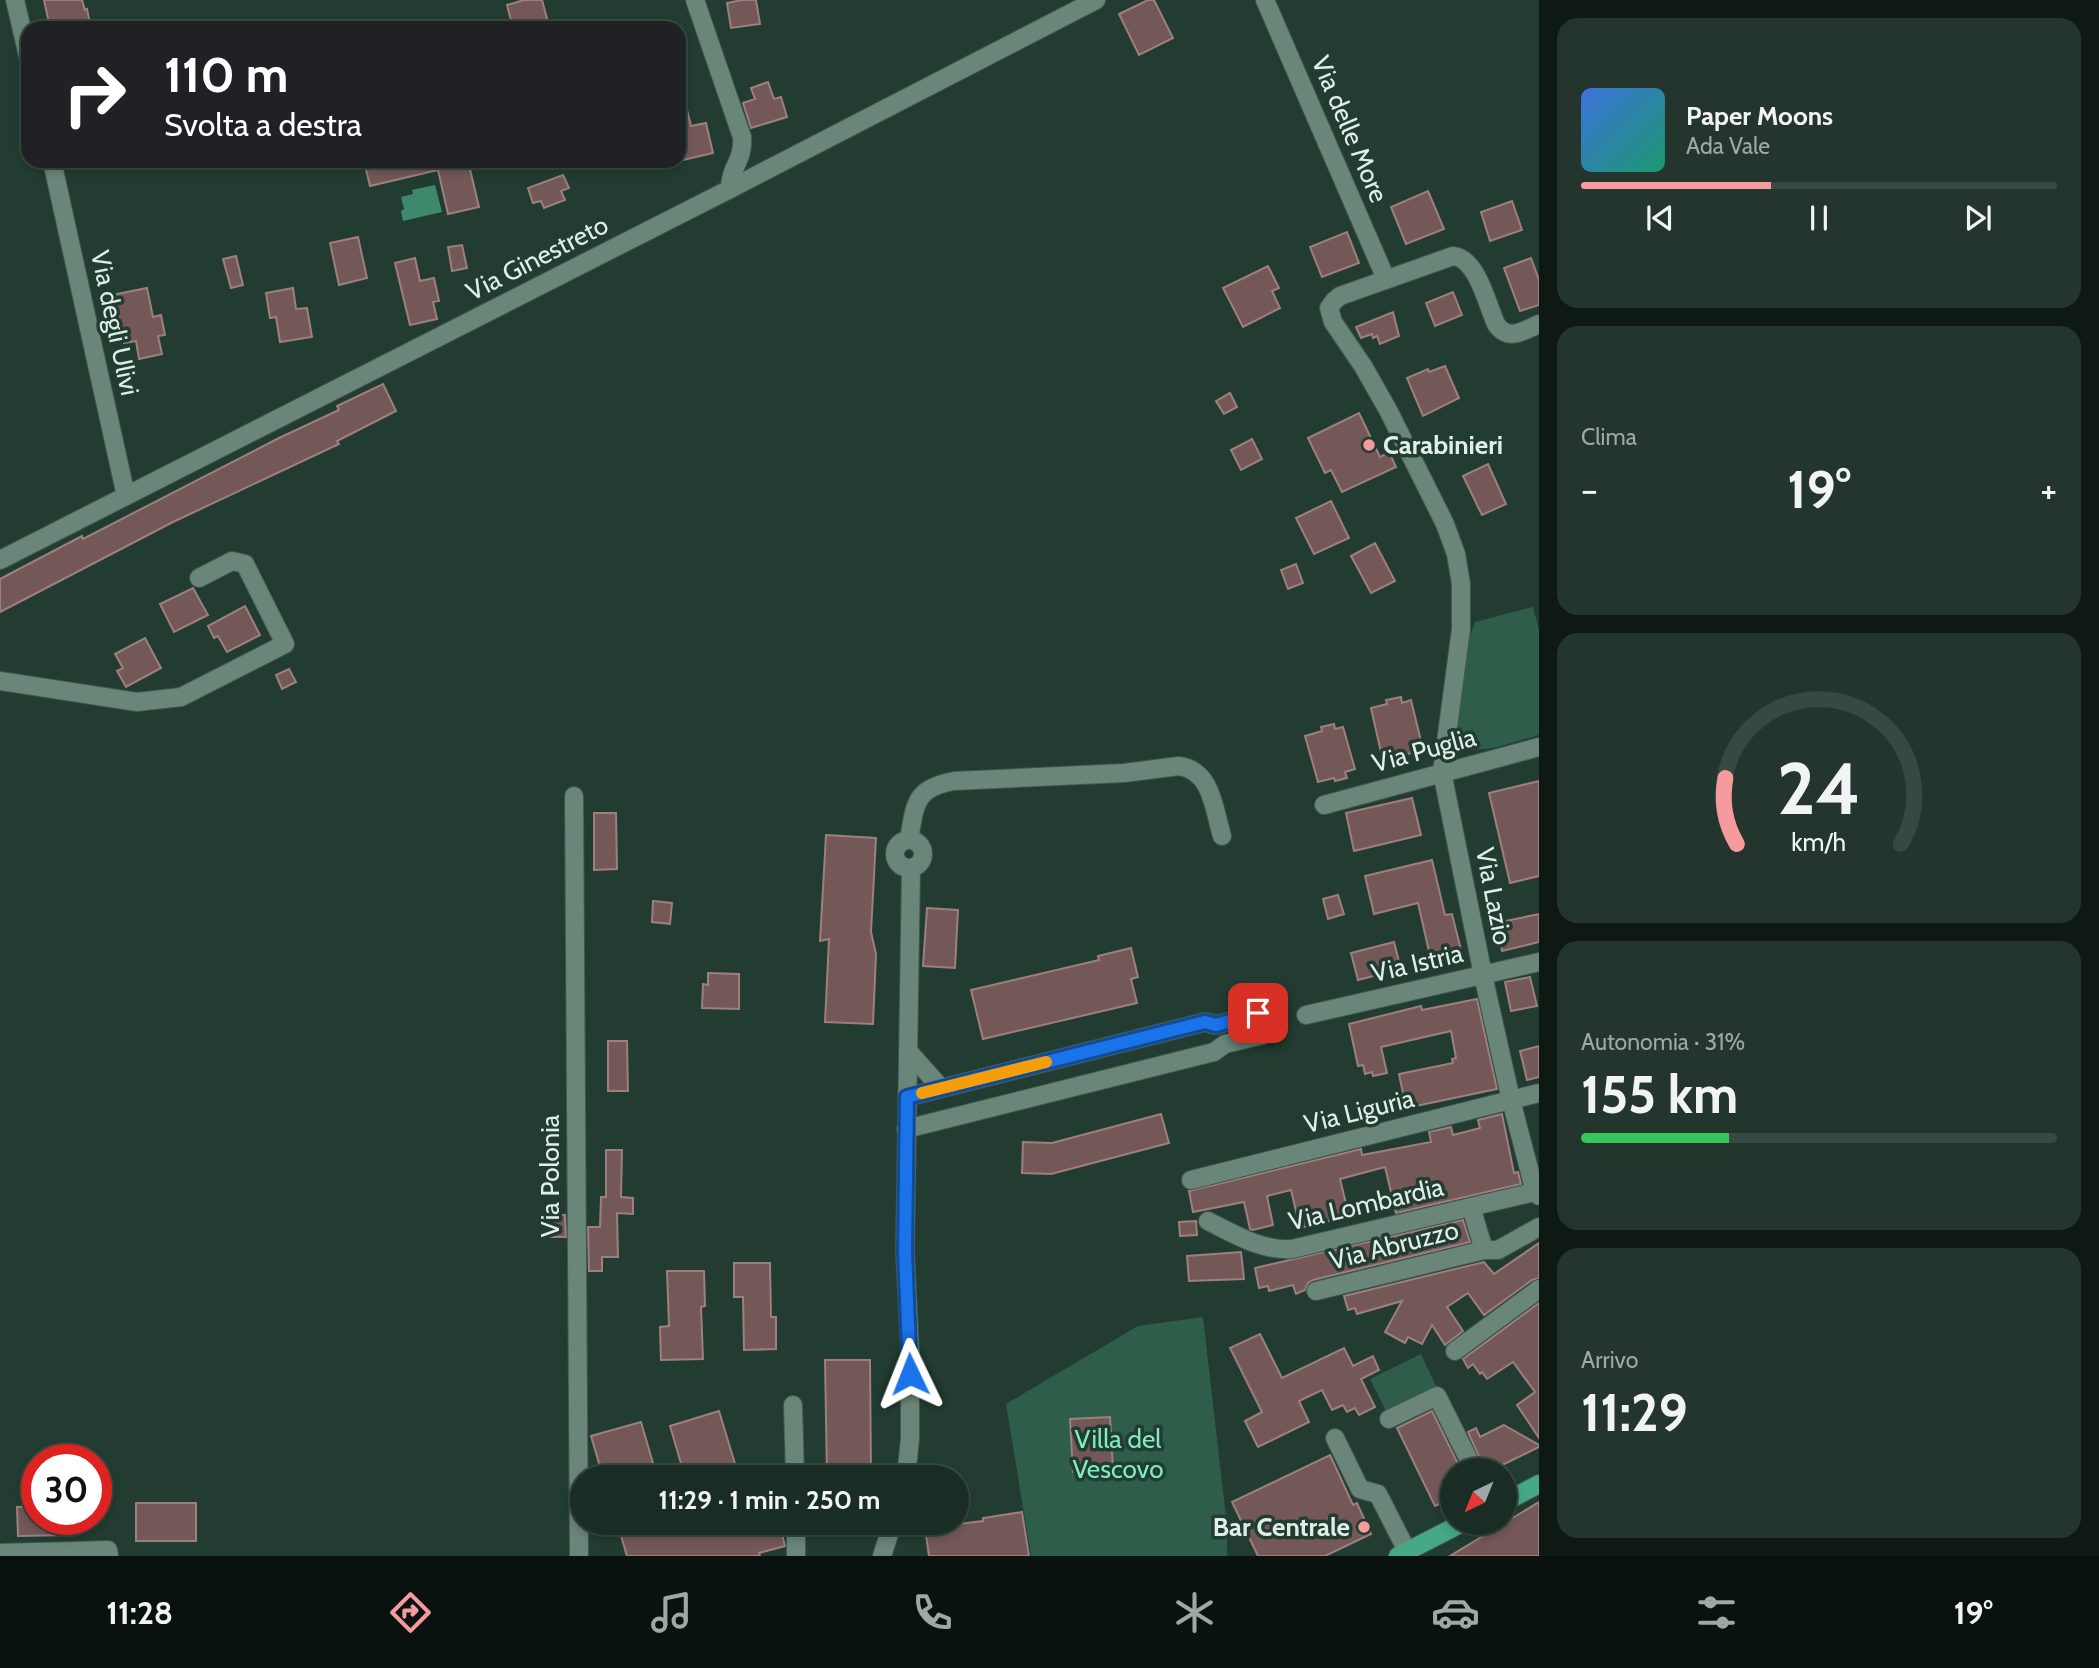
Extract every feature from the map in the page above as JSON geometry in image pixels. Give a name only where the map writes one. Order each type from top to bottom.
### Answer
[{"type":"main road","points":[[1517,1496],[1539,1484]]},
{"type":"main road","points":[[1403,1554],[1440,1535]]},
{"type":"street","points":[[15,0],[21,25]]},
{"type":"street","points":[[695,0],[741,137],[742,155],[730,174],[730,189]]},
{"type":"street","name":"Via Ginestreto","points":[[0,560],[1097,0]]},
{"type":"street","name":"Via delle More","points":[[1265,0],[1386,279]]},
{"type":"street","name":"Via degli Ulivi","points":[[54,168],[126,496]]},
{"type":"street","points":[[1386,279],[1445,257],[1458,256],[1467,260],[1473,268],[1501,331],[1513,334],[1539,324]]},
{"type":"street","name":"Via Lazio","points":[[1386,279],[1337,298],[1331,304],[1329,313],[1380,394],[1445,524],[1457,554],[1462,600],[1460,642],[1443,772],[1511,1100],[1538,1193]]},
{"type":"street","points":[[0,681],[137,702],[181,697],[285,644],[245,564],[232,561],[199,578]]},
{"type":"street","name":"Via Puglia","points":[[1324,805],[1539,747]]},
{"type":"street","points":[[906,1465],[911,1417],[905,1251],[911,868],[898,863],[895,854],[898,846],[909,840],[915,806],[920,796],[941,783],[1133,772],[1187,766],[1202,778],[1212,796],[1222,836]]},
{"type":"street","name":"Via Polonia","points":[[574,796],[579,1556]]},
{"type":"street","name":"Via Istria","points":[[1306,1015],[1539,962]]},
{"type":"street","points":[[907,1097],[1205,1022],[1216,1025],[1258,1013]]},
{"type":"street","points":[[906,1129],[1214,1052],[1225,1044],[1264,1035]]},
{"type":"street","points":[[908,1051],[941,1088]]},
{"type":"street","name":"Via Liguria","points":[[1191,1180],[1539,1093]]},
{"type":"street","name":"Via Lombardia","points":[[1208,1221],[1256,1244],[1286,1250],[1538,1193]]},
{"type":"street","points":[[1471,1207],[1483,1250]]},
{"type":"street","name":"Via Abruzzo","points":[[1316,1292],[1483,1250],[1498,1250],[1539,1227]]},
{"type":"street","points":[[1455,1351],[1539,1289]]},
{"type":"street","points":[[1389,1419],[1437,1396],[1468,1458]]},
{"type":"street","points":[[793,1405],[795,1465]]},
{"type":"street","points":[[1335,1438],[1360,1489],[1378,1494],[1403,1554]]},
{"type":"street","points":[[796,1535],[796,1556]]},
{"type":"street","points":[[882,1556],[889,1535]]},
{"type":"street","points":[[0,1553],[108,1550],[109,1556]]},
{"type":"green space","points":[[1533,607],[1539,630],[1539,735],[1494,748],[1460,751],[1454,746],[1468,641],[1475,622]]},
{"type":"green space","name":"Villa del Vescovo","points":[[1203,1317],[1227,1526],[1227,1556],[1031,1556],[1006,1404],[1138,1326]]},
{"type":"green space","points":[[1421,1354],[1437,1388],[1387,1413],[1370,1379]]},
{"type":"shaded area","points":[[435,185],[442,212],[403,221],[401,197],[413,194],[412,190]]},
{"type":"building","points":[[44,0],[82,0],[90,21],[48,21]]},
{"type":"building","points":[[524,0],[542,0],[548,21],[511,21],[507,5]]},
{"type":"building","points":[[756,0],[760,24],[731,28],[727,3]]},
{"type":"building","points":[[1148,0],[1154,0],[1173,38],[1139,55],[1119,14]]},
{"type":"building","points":[[768,82],[774,99],[781,97],[787,117],[751,128],[743,103],[755,99],[751,88]]},
{"type":"building","points":[[686,106],[691,126],[706,123],[713,153],[686,159]]},
{"type":"building","points":[[366,168],[470,168],[479,207],[448,214],[438,170],[370,186]]},
{"type":"building","points":[[563,175],[569,188],[561,191],[565,200],[544,208],[541,201],[533,203],[528,188]]},
{"type":"building","points":[[1428,191],[1444,229],[1406,244],[1391,207]]},
{"type":"building","points":[[1512,201],[1522,230],[1490,241],[1481,212]]},
{"type":"building","points":[[1347,232],[1359,263],[1322,277],[1310,247]]},
{"type":"building","points":[[358,237],[367,278],[339,285],[330,243]]},
{"type":"building","points":[[462,245],[467,268],[452,271],[448,247]]},
{"type":"building","points":[[236,256],[243,285],[231,288],[223,259]]},
{"type":"building","points":[[415,258],[420,281],[434,278],[439,301],[433,302],[437,319],[410,325],[395,263]]},
{"type":"building","points":[[1531,258],[1539,280],[1539,305],[1520,311],[1504,268]]},
{"type":"building","points":[[1268,266],[1279,288],[1272,291],[1280,308],[1243,327],[1223,288]]},
{"type":"building","points":[[147,288],[153,317],[161,315],[165,335],[158,336],[162,354],[139,359],[136,341],[124,343],[119,316],[112,317],[107,296]]},
{"type":"building","points":[[293,288],[296,309],[307,308],[312,337],[280,342],[276,317],[270,318],[266,293]]},
{"type":"building","points":[[1453,292],[1462,315],[1435,326],[1426,303]]},
{"type":"building","points":[[1393,312],[1399,336],[1380,344],[1377,336],[1373,338],[1372,334],[1361,338],[1356,327]]},
{"type":"building","points":[[1445,366],[1459,398],[1423,416],[1407,378],[1428,369],[1429,372]]},
{"type":"building","points":[[383,384],[396,411],[337,441],[339,444],[173,522],[0,612],[0,579],[339,410],[337,406]]},
{"type":"building","points":[[1230,393],[1237,407],[1224,414],[1216,401]]},
{"type":"building","points":[[1359,413],[1380,457],[1389,452],[1396,467],[1342,492],[1331,470],[1325,473],[1308,438]]},
{"type":"building","points":[[1252,439],[1262,459],[1241,470],[1231,450]]},
{"type":"building","points":[[1488,464],[1506,504],[1482,515],[1463,476]]},
{"type":"building","points":[[1331,501],[1349,538],[1314,554],[1296,518]]},
{"type":"building","points":[[1375,543],[1395,581],[1371,593],[1351,556]]},
{"type":"building","points":[[1296,564],[1303,583],[1288,589],[1281,570]]},
{"type":"building","points":[[193,588],[208,615],[174,632],[160,604]]},
{"type":"building","points":[[245,606],[260,635],[227,652],[218,636],[214,638],[208,626]]},
{"type":"building","points":[[145,638],[161,668],[126,687],[117,671],[123,668],[115,654]]},
{"type":"building","points":[[289,669],[296,682],[282,689],[276,675]]},
{"type":"building","points":[[1401,697],[1402,703],[1411,700],[1421,741],[1412,743],[1414,753],[1382,757],[1371,708],[1387,704],[1386,700]]},
{"type":"building","points":[[1334,724],[1335,729],[1343,727],[1355,769],[1345,772],[1347,778],[1318,782],[1305,736],[1322,731],[1321,727]]},
{"type":"building","points":[[1539,781],[1539,876],[1510,883],[1489,793]]},
{"type":"building","points":[[1412,798],[1421,835],[1354,851],[1346,813]]},
{"type":"building","points":[[594,813],[616,813],[617,869],[594,870]]},
{"type":"building","points":[[826,835],[876,838],[871,932],[876,954],[873,1024],[825,1022],[829,939],[820,941]]},
{"type":"building","points":[[1432,860],[1445,915],[1452,914],[1464,962],[1433,969],[1418,903],[1374,914],[1365,876]]},
{"type":"building","points":[[1338,895],[1344,914],[1328,919],[1323,899]]},
{"type":"building","points":[[653,901],[672,903],[670,924],[652,922]]},
{"type":"building","points":[[927,908],[958,910],[955,968],[923,966]]},
{"type":"building","points":[[1539,914],[1539,942],[1502,951],[1496,923]]},
{"type":"building","points":[[1394,942],[1401,969],[1358,980],[1351,953]]},
{"type":"building","points":[[1131,948],[1138,977],[1131,979],[1137,1003],[983,1039],[971,990],[1099,960],[1098,956]]},
{"type":"building","points":[[708,973],[739,974],[739,1009],[702,1008],[703,984],[708,985]]},
{"type":"building","points":[[1530,977],[1537,1006],[1511,1011],[1505,982]]},
{"type":"building","points":[[1477,999],[1497,1089],[1406,1108],[1399,1074],[1453,1063],[1452,1059],[1456,1058],[1451,1031],[1381,1047],[1387,1073],[1373,1076],[1372,1072],[1365,1074],[1363,1065],[1358,1066],[1349,1024],[1421,1006],[1422,1010]]},
{"type":"building","points":[[608,1041],[627,1041],[628,1091],[608,1091]]},
{"type":"building","points":[[1539,1046],[1539,1077],[1527,1080],[1520,1051]]},
{"type":"building","points":[[1161,1114],[1169,1143],[1051,1174],[1022,1173],[1023,1142],[1052,1143]]},
{"type":"building","points":[[1502,1114],[1514,1173],[1518,1172],[1521,1184],[1396,1213],[1385,1167],[1340,1179],[1349,1216],[1300,1228],[1291,1190],[1267,1196],[1273,1225],[1253,1230],[1250,1229],[1244,1202],[1193,1212],[1189,1191],[1361,1149],[1362,1155],[1431,1142],[1429,1132],[1451,1127],[1453,1135],[1480,1128],[1478,1120]]},
{"type":"building","points":[[606,1150],[622,1150],[621,1197],[633,1198],[633,1214],[617,1213],[618,1257],[602,1257],[602,1271],[589,1271],[588,1227],[600,1227],[601,1197],[606,1197]]},
{"type":"building","points":[[549,1215],[565,1215],[566,1237],[548,1237]]},
{"type":"building","points":[[1463,1220],[1470,1242],[1313,1280],[1305,1290],[1296,1294],[1293,1285],[1269,1291],[1268,1286],[1259,1288],[1255,1268]]},
{"type":"building","points":[[1196,1221],[1197,1235],[1180,1236],[1179,1222]]},
{"type":"building","points":[[1539,1243],[1539,1278],[1532,1280],[1484,1315],[1468,1293],[1447,1307],[1463,1331],[1445,1345],[1432,1325],[1422,1344],[1408,1337],[1405,1343],[1385,1332],[1402,1301],[1357,1314],[1355,1308],[1348,1310],[1344,1296],[1484,1262],[1494,1274]]},
{"type":"building","points":[[1241,1252],[1244,1279],[1189,1281],[1187,1256]]},
{"type":"building","points":[[734,1263],[770,1263],[771,1317],[776,1317],[776,1349],[744,1350],[743,1297],[734,1297]]},
{"type":"building","points":[[667,1271],[704,1271],[705,1306],[701,1307],[703,1359],[661,1360],[660,1327],[669,1326]]},
{"type":"building","points":[[1539,1303],[1539,1438],[1517,1405],[1535,1392],[1513,1362],[1487,1379],[1473,1364],[1468,1368],[1463,1359]]},
{"type":"building","points":[[1260,1334],[1282,1378],[1344,1348],[1353,1366],[1373,1356],[1379,1370],[1361,1379],[1375,1407],[1359,1415],[1355,1408],[1347,1412],[1343,1405],[1332,1410],[1322,1390],[1299,1401],[1309,1422],[1258,1447],[1245,1421],[1262,1412],[1230,1348]]},
{"type":"building","points":[[825,1360],[870,1360],[871,1465],[827,1465]]},
{"type":"building","points":[[719,1411],[735,1465],[681,1465],[670,1426]]},
{"type":"building","points":[[1432,1411],[1455,1458],[1440,1458],[1440,1504],[1435,1506],[1397,1428]]},
{"type":"building","points":[[1110,1417],[1113,1469],[1073,1472],[1070,1419]]},
{"type":"building","points":[[641,1422],[654,1465],[599,1465],[591,1436]]},
{"type":"building","points":[[1504,1425],[1539,1447],[1517,1458],[1480,1458],[1468,1432],[1476,1428],[1480,1437]]},
{"type":"building","points":[[1330,1455],[1353,1505],[1357,1503],[1371,1534],[1325,1556],[1258,1556],[1232,1502]]},
{"type":"building","points":[[1539,1502],[1539,1556],[1450,1556],[1485,1535],[1517,1535],[1517,1515]]},
{"type":"building","points":[[136,1503],[196,1503],[196,1541],[136,1541]]},
{"type":"building","points":[[17,1507],[21,1507],[21,1535],[72,1535],[18,1536]]},
{"type":"building","points":[[1022,1512],[1029,1556],[929,1556],[926,1535],[969,1535],[969,1523],[983,1521],[983,1518]]},
{"type":"building","points":[[621,1535],[782,1535],[785,1546],[759,1553],[760,1556],[627,1556]]},
{"type":"slow traffic","points":[[922,1093],[1046,1062]]},
{"type":"place","name":"Carabinieri","points":[[1369,445]]},
{"type":"place","name":"Bar Centrale","points":[[1364,1527]]},
{"type":"route","points":[[910,1374],[905,1251],[907,1097],[1205,1022],[1216,1025],[1258,1013]]}]
